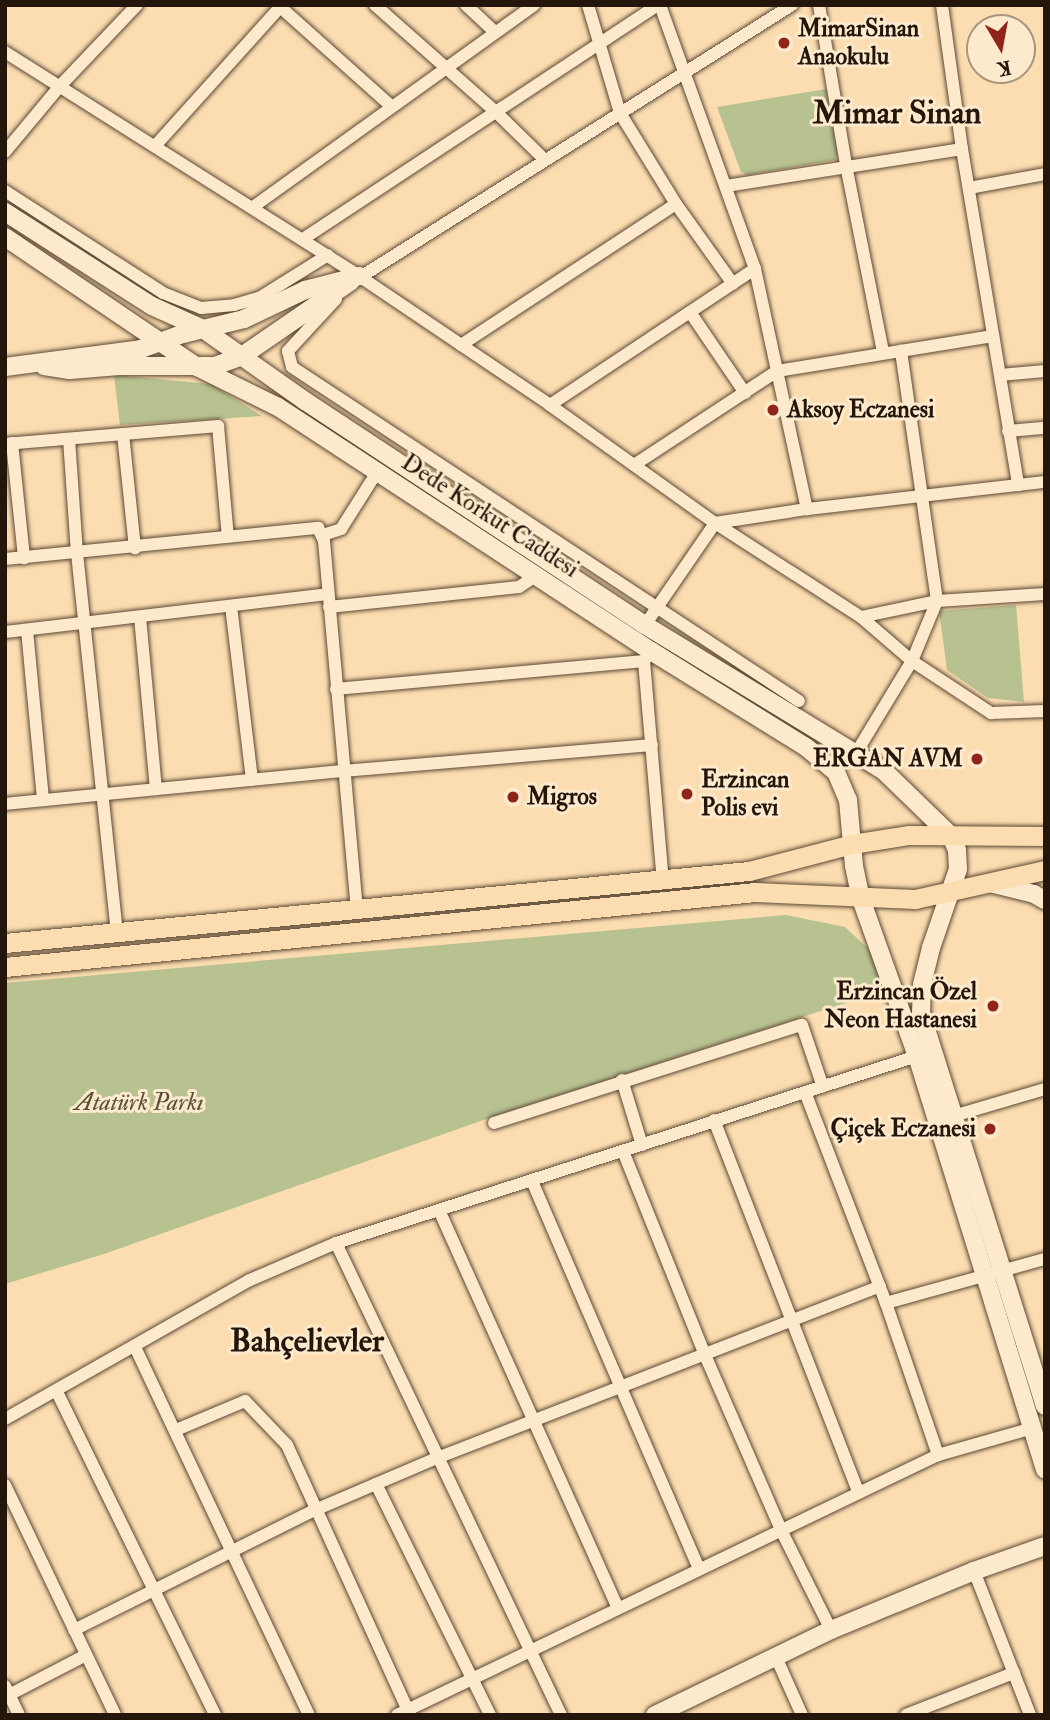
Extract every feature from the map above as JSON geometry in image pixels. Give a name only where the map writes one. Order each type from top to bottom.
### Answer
[{"type":"main road","name":"Dede Korkut Caddesi","points":[[5,212],[152,306],[202,329],[243,355],[305,401],[645,625],[884,771],[951,836]]},
{"type":"main road","name":"Dede Korkut Caddesi","points":[[5,237],[197,366],[278,407],[537,575],[648,656],[806,747],[836,772],[848,800],[861,899],[917,1056],[1045,1470]]},
{"type":"main road","points":[[5,367],[58,358],[115,353],[162,343],[202,329],[244,319],[322,283],[359,276]]},
{"type":"main road","points":[[35,364],[70,370],[119,366],[215,366],[243,355],[359,276]]},
{"type":"main road","points":[[115,353],[124,347],[132,335],[129,318]]},
{"type":"main road","points":[[5,943],[749,871],[852,844],[909,835],[1045,836]]},
{"type":"main road","points":[[951,836],[957,850],[958,869],[930,948],[922,985],[921,1013],[1045,1406]]},
{"type":"main road","points":[[5,967],[755,892],[828,893],[861,899],[915,899],[1045,870]]},
{"type":"main road","points":[[990,883],[1034,894],[1045,900]]},
{"type":"main road","points":[[655,1715],[831,1630],[974,1571],[1045,1546]]},
{"type":"street","points":[[5,152],[60,86],[137,5]]},
{"type":"street","points":[[375,5],[497,113],[544,159]]},
{"type":"street","points":[[466,5],[495,32]]},
{"type":"street","points":[[253,207],[534,5]]},
{"type":"street","points":[[588,5],[601,41],[620,113],[676,204],[733,284]]},
{"type":"street","points":[[303,239],[659,5],[686,70],[755,268],[807,509]]},
{"type":"street","points":[[791,5],[359,276],[288,351],[292,367],[799,701]]},
{"type":"street","points":[[819,5],[846,165],[883,352]]},
{"type":"street","points":[[942,5],[962,149],[1017,485]]},
{"type":"street","points":[[155,146],[279,6],[391,106]]},
{"type":"street","points":[[5,52],[328,255],[550,405],[715,523],[861,617],[912,662],[991,713],[1045,711]]},
{"type":"street","points":[[726,186],[846,165],[962,149]]},
{"type":"street","points":[[969,188],[1045,174]]},
{"type":"street","points":[[5,191],[163,293],[201,308],[234,305],[259,298],[328,255]]},
{"type":"street","points":[[461,345],[676,204]]},
{"type":"street","points":[[550,405],[755,268]]},
{"type":"street","points":[[690,312],[745,393]]},
{"type":"street","points":[[634,465],[778,371],[993,336]]},
{"type":"street","points":[[856,753],[912,662],[937,601],[901,351]]},
{"type":"street","points":[[1000,375],[1045,371]]},
{"type":"street","points":[[24,558],[8,444],[218,426],[228,537]]},
{"type":"street","points":[[1008,431],[1045,428]]},
{"type":"street","points":[[123,434],[135,548]]},
{"type":"street","points":[[69,439],[77,553],[117,933]]},
{"type":"street","points":[[323,536],[341,529],[377,472]]},
{"type":"street","points":[[645,625],[660,608],[715,523],[807,509],[1045,482]]},
{"type":"street","points":[[5,559],[135,548],[316,527],[323,536],[357,910]]},
{"type":"street","points":[[329,607],[519,587],[537,575]]},
{"type":"street","points":[[5,632],[84,625],[328,594]]},
{"type":"street","points":[[861,617],[937,601],[1045,594]]},
{"type":"street","points":[[231,606],[252,780]]},
{"type":"street","points":[[140,617],[156,789]]},
{"type":"street","points":[[27,630],[43,800]]},
{"type":"street","points":[[336,689],[648,656],[663,881]]},
{"type":"street","points":[[5,804],[343,771],[652,745]]},
{"type":"street","points":[[495,1123],[622,1080],[802,1025],[823,1087]]},
{"type":"street","points":[[5,1419],[57,1392],[250,1280],[336,1243],[917,1056]]},
{"type":"street","points":[[622,1080],[642,1145]]},
{"type":"street","points":[[953,1116],[1045,1089]]},
{"type":"street","points":[[805,1092],[887,1303],[939,1455]]},
{"type":"street","points":[[714,1120],[859,1493]]},
{"type":"street","points":[[622,1151],[705,1355],[781,1530],[831,1630]]},
{"type":"street","points":[[532,1181],[699,1569]]},
{"type":"street","points":[[439,1210],[618,1608]]},
{"type":"street","points":[[336,1243],[561,1715]]},
{"type":"street","points":[[887,1303],[1045,1259]]},
{"type":"street","points":[[74,1630],[315,1510],[437,1458],[880,1286]]},
{"type":"street","points":[[135,1347],[309,1715]]},
{"type":"street","points":[[57,1392],[215,1715]]},
{"type":"street","points":[[176,1430],[245,1401],[287,1445],[404,1713],[939,1455],[1033,1428]]},
{"type":"street","points":[[376,1484],[490,1715]]},
{"type":"street","points":[[5,1485],[115,1715]]},
{"type":"street","points":[[974,1571],[1030,1715]]},
{"type":"street","points":[[19,1715],[7,1692],[86,1655]]},
{"type":"street","points":[[776,1657],[802,1715]]},
{"type":"street","points":[[906,1715],[1014,1672]]},
{"type":"green space","points":[[826,89],[838,153],[835,160],[747,175],[741,172],[717,107]]},
{"type":"green space","points":[[114,375],[211,384],[262,416],[120,425]]},
{"type":"green space","points":[[1016,605],[1024,702],[988,698],[947,670],[939,611]]},
{"type":"green space","name":"Atatürk Parkı","points":[[786,915],[845,927],[874,954],[883,991],[492,1117],[104,1254],[5,1284],[5,983]]},
{"type":"place","name":"MimarSinan Anaokulu","points":[[784,43]]},
{"type":"place","name":"Aksoy Eczanesi","points":[[773,410]]},
{"type":"place","name":"ERGAN AVM","points":[[977,759]]},
{"type":"place","name":"Erzincan Polis evi","points":[[687,794]]},
{"type":"place","name":"Migros","points":[[513,797]]},
{"type":"place","name":"Erzincan Özel Neon Hastanesi","points":[[993,1006]]},
{"type":"place","name":"Çiçek Eczanesi","points":[[990,1129]]},
{"type":"district","name":"Mimar Sinan","points":[[897,113]]},
{"type":"district","name":"Bahçelievler","points":[[307,1341]]}]
